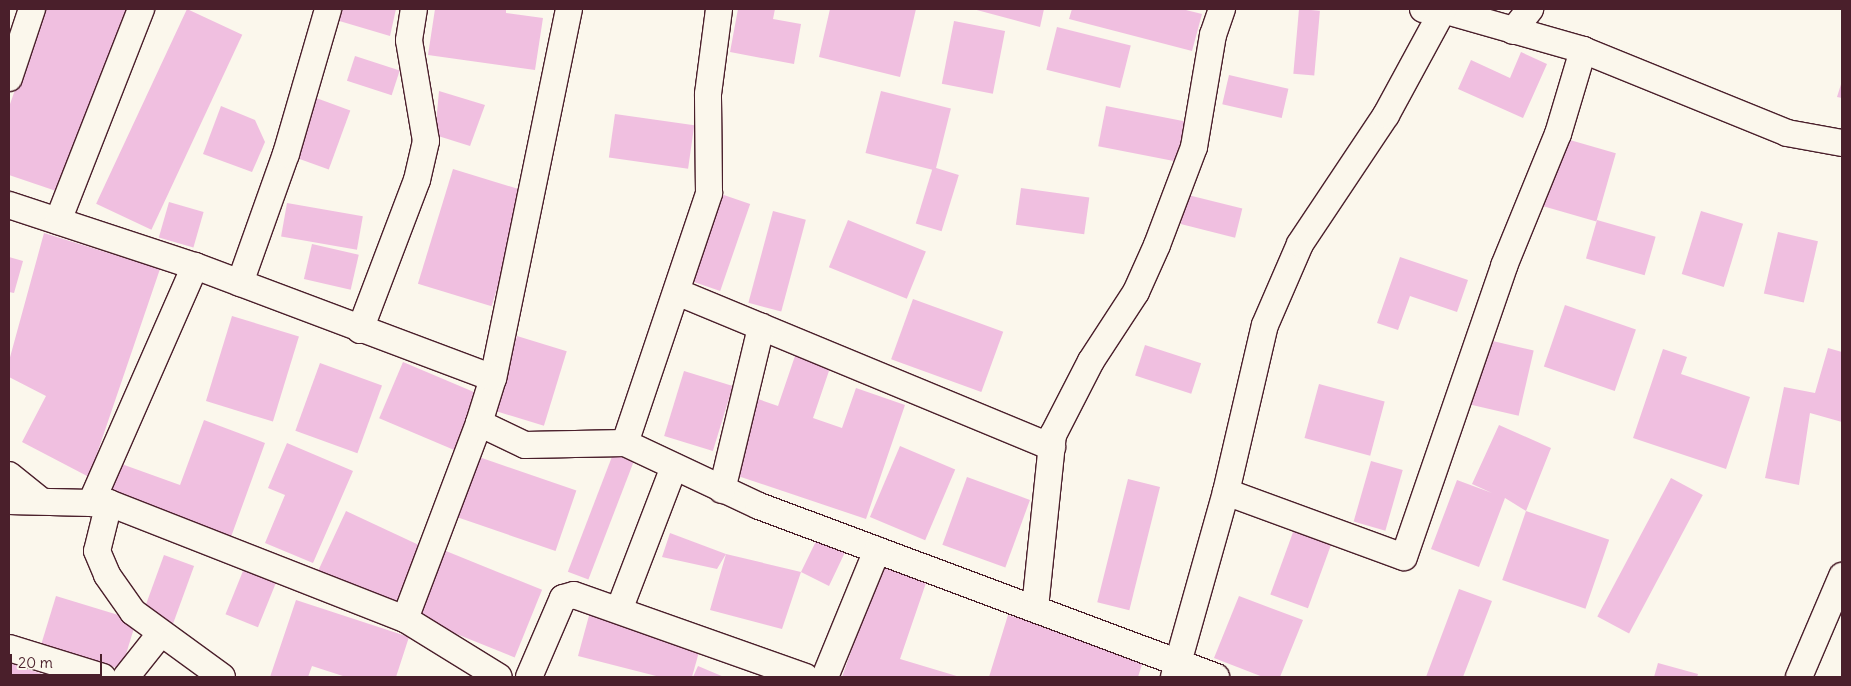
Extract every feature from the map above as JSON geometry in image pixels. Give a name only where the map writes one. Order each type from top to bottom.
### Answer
[{"type":"street","points":[[9,78],[32,9]]},
{"type":"street","points":[[58,221],[141,9]]},
{"type":"street","points":[[240,283],[286,154],[328,9]]},
{"type":"street","points":[[360,330],[417,180],[426,141],[408,40],[414,9]]},
{"type":"street","points":[[405,619],[479,423],[493,378],[569,9]]},
{"type":"street","points":[[625,443],[710,193],[708,94],[719,9]]},
{"type":"street","points":[[1036,608],[1052,447],[1066,407],[1136,292],[1157,245],[1194,147],[1213,35],[1222,9]]},
{"type":"street","points":[[1513,31],[1530,9]]},
{"type":"street","points":[[1177,669],[1226,492],[1265,325],[1300,244],[1386,116],[1433,10],[1584,50],[1787,133],[1842,143]]},
{"type":"street","points":[[1226,492],[1404,557],[1504,266],[1558,134],[1584,50]]},
{"type":"street","points":[[9,205],[195,266],[360,330],[493,378]]},
{"type":"street","points":[[195,266],[100,503],[97,551],[107,576],[133,612],[222,677]]},
{"type":"street","points":[[677,292],[1052,447]]},
{"type":"street","points":[[722,490],[761,327]]},
{"type":"street","points":[[479,423],[524,445],[625,443],[722,490],[1036,608],[1177,669],[1216,677]]},
{"type":"street","points":[[619,610],[674,467]]},
{"type":"street","points":[[9,475],[39,499]]},
{"type":"street","points":[[9,501],[39,499],[100,503],[405,619],[500,677]]},
{"type":"street","points":[[825,677],[878,550]]},
{"type":"street","points":[[1798,677],[1842,576]]},
{"type":"street","points":[[529,677],[563,598],[574,595],[805,677]]},
{"type":"street","points":[[126,677],[161,633]]},
{"type":"street","points":[[9,648],[103,677]]},
{"type":"building","points":[[43,9],[130,9],[65,194],[9,175],[9,107]]},
{"type":"building","points":[[187,9],[242,35],[151,230],[96,204]]},
{"type":"building","points":[[333,9],[396,9],[390,36],[336,20]]},
{"type":"building","points":[[435,9],[506,9],[506,13],[543,18],[535,70],[428,55]]},
{"type":"building","points":[[738,9],[775,9],[773,19],[801,24],[794,64],[730,52]]},
{"type":"building","points":[[830,9],[916,9],[900,77],[819,57]]},
{"type":"building","points":[[973,9],[1044,9],[1040,27]]},
{"type":"building","points":[[1072,9],[1182,9],[1202,14],[1192,51],[1069,19]]},
{"type":"building","points":[[1299,9],[1320,11],[1314,76],[1293,74]]},
{"type":"building","points":[[954,21],[1005,31],[993,94],[942,84]]},
{"type":"building","points":[[1057,27],[1131,45],[1120,88],[1046,70]]},
{"type":"building","points":[[1521,52],[1547,64],[1523,118],[1458,89],[1471,60],[1510,78]]},
{"type":"building","points":[[355,56],[400,71],[392,95],[347,81]]},
{"type":"building","points":[[1229,75],[1288,89],[1282,118],[1222,104]]},
{"type":"building","points":[[1842,81],[1842,98],[1837,97]]},
{"type":"building","points":[[439,91],[485,105],[470,146],[435,135]]},
{"type":"building","points":[[881,91],[951,108],[935,171],[866,153]]},
{"type":"building","points":[[308,95],[350,110],[329,170],[286,154]]},
{"type":"building","points":[[221,106],[255,120],[265,142],[252,172],[203,154]]},
{"type":"building","points":[[1106,106],[1186,121],[1178,162],[1098,146]]},
{"type":"building","points":[[615,114],[694,125],[688,169],[609,158]]},
{"type":"building","points":[[1563,138],[1616,153],[1596,221],[1543,206]]},
{"type":"building","points":[[933,167],[959,175],[942,231],[916,223]]},
{"type":"building","points":[[453,169],[527,192],[492,306],[418,284]]},
{"type":"building","points":[[1021,188],[1089,198],[1084,234],[1016,225]]},
{"type":"building","points":[[718,193],[750,204],[720,291],[688,280]]},
{"type":"building","points":[[1188,195],[1242,209],[1235,238],[1181,224]]},
{"type":"building","points":[[169,202],[204,212],[193,247],[159,238]]},
{"type":"building","points":[[287,203],[363,216],[357,250],[281,236]]},
{"type":"building","points":[[773,211],[806,220],[781,312],[748,303]]},
{"type":"building","points":[[1701,211],[1743,224],[1724,287],[1682,274]]},
{"type":"building","points":[[848,220],[926,251],[907,299],[829,267]]},
{"type":"building","points":[[1597,220],[1656,237],[1645,275],[1586,258]]},
{"type":"building","points":[[1778,232],[1818,241],[1804,303],[1764,293]]},
{"type":"building","points":[[44,233],[160,269],[89,477],[22,442],[46,396],[9,377],[9,361]]},
{"type":"building","points":[[312,244],[359,255],[351,290],[304,279]]},
{"type":"building","points":[[9,257],[23,261],[14,293],[9,292]]},
{"type":"building","points":[[1400,257],[1468,280],[1457,312],[1410,296],[1398,330],[1377,323]]},
{"type":"building","points":[[913,299],[1003,332],[981,392],[891,359]]},
{"type":"building","points":[[1565,305],[1636,329],[1615,391],[1544,366]]},
{"type":"building","points":[[232,316],[299,336],[273,422],[206,401]]},
{"type":"building","points":[[517,336],[567,351],[544,426],[494,411]]},
{"type":"building","points":[[1484,339],[1534,350],[1519,416],[1469,404]]},
{"type":"building","points":[[1145,345],[1201,363],[1191,394],[1135,375]]},
{"type":"building","points":[[1828,348],[1842,352],[1842,422],[1810,413],[1799,485],[1765,478],[1784,387],[1815,393]]},
{"type":"building","points":[[1663,349],[1687,357],[1681,374],[1750,397],[1726,469],[1633,438]]},
{"type":"building","points":[[796,353],[831,365],[813,418],[842,428],[856,388],[905,405],[866,519],[732,474],[758,399],[778,406]]},
{"type":"building","points":[[403,362],[482,396],[458,452],[379,418]]},
{"type":"building","points":[[320,363],[382,386],[357,453],[295,431]]},
{"type":"building","points":[[684,371],[733,386],[713,451],[664,436]]},
{"type":"building","points":[[1319,384],[1385,402],[1370,456],[1305,438]]},
{"type":"building","points":[[204,420],[265,443],[231,537],[105,491],[116,462],[180,485]]},
{"type":"building","points":[[1499,425],[1551,448],[1526,511],[1505,498],[1479,567],[1431,549],[1457,480],[1492,493],[1472,484]]},
{"type":"building","points":[[287,443],[353,471],[313,563],[265,543],[285,495],[268,488]]},
{"type":"building","points":[[900,446],[955,469],[925,540],[870,517]]},
{"type":"building","points":[[613,454],[634,462],[588,580],[568,572]]},
{"type":"building","points":[[479,457],[576,491],[556,551],[458,518]]},
{"type":"building","points":[[1371,461],[1403,470],[1385,531],[1354,522]]},
{"type":"building","points":[[967,477],[1030,500],[1005,568],[942,545]]},
{"type":"building","points":[[1671,478],[1703,495],[1629,634],[1597,617]]},
{"type":"building","points":[[1128,479],[1160,487],[1129,610],[1097,602]]},
{"type":"building","points":[[346,511],[431,551],[403,611],[318,572]]},
{"type":"building","points":[[1526,511],[1609,540],[1585,609],[1502,580]]},
{"type":"building","points":[[1296,524],[1334,538],[1308,608],[1270,594]]},
{"type":"building","points":[[670,533],[726,554],[717,569],[662,557]]},
{"type":"building","points":[[819,535],[847,548],[829,586],[801,572]]},
{"type":"building","points":[[441,549],[542,590],[515,658],[414,617]]},
{"type":"building","points":[[726,554],[801,572],[782,629],[710,610]]},
{"type":"building","points":[[164,555],[194,566],[173,623],[143,612]]},
{"type":"building","points":[[882,564],[927,580],[900,659],[960,677],[842,677]]},
{"type":"building","points":[[245,566],[277,579],[258,627],[226,614]]},
{"type":"building","points":[[1459,589],[1492,601],[1463,677],[1426,677]]},
{"type":"building","points":[[56,596],[136,621],[121,669],[41,645]]},
{"type":"building","points":[[1239,596],[1303,620],[1280,677],[1263,677],[1214,658]]},
{"type":"building","points":[[296,600],[409,637],[396,677],[346,677],[312,666],[308,677],[270,677]]},
{"type":"building","points":[[590,612],[702,641],[692,677],[660,677],[578,656]]},
{"type":"building","points":[[1008,615],[1145,655],[1138,677],[989,677]]},
{"type":"building","points":[[9,663],[52,677],[9,677]]},
{"type":"building","points":[[1658,663],[1698,674],[1697,677],[1654,677]]},
{"type":"building","points":[[698,666],[724,677],[693,677]]}]
